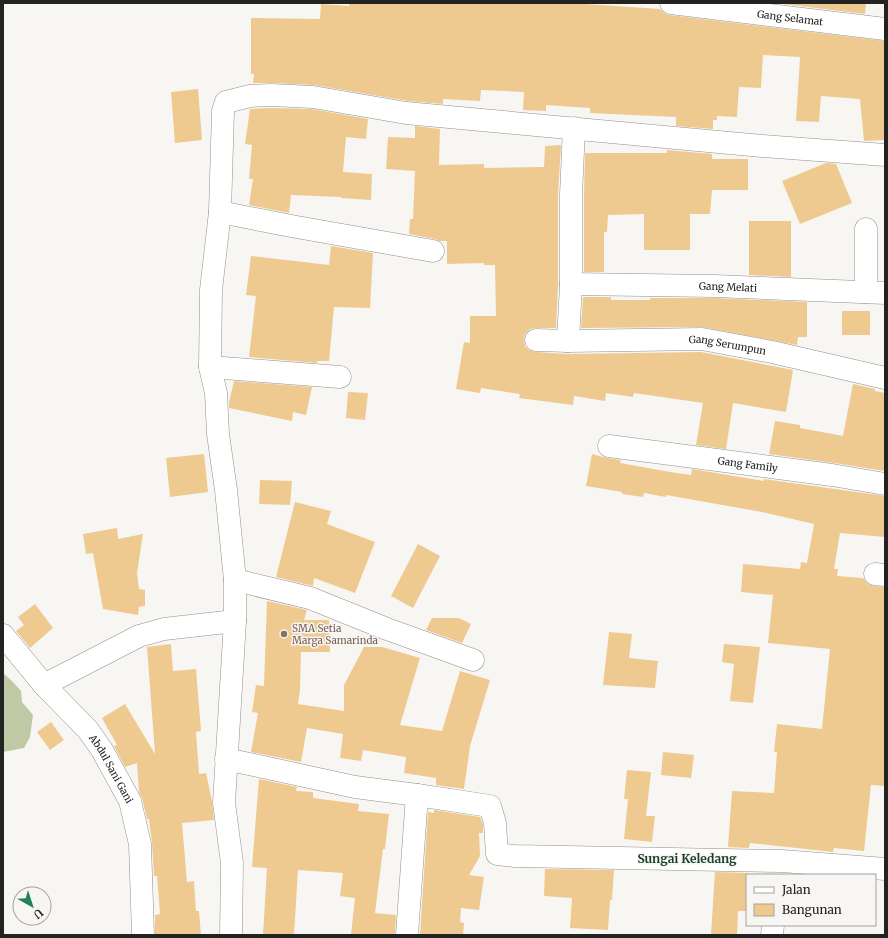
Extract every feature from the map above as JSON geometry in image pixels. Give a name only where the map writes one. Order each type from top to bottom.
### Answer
[{"type":"street","name":"Gang Selamat","points":[[671,3],[885,29]]},
{"type":"street","points":[[231,935],[232,863],[224,804],[235,621],[235,580],[226,490],[218,434],[216,393],[210,366],[211,290],[220,212],[223,111],[226,102],[250,96],[313,96],[406,113],[762,146],[885,155]]},
{"type":"street","points":[[568,341],[571,284],[571,195],[574,128]]},
{"type":"street","points":[[220,212],[433,251]]},
{"type":"street","points":[[866,229],[875,292]]},
{"type":"street","name":"Gang Melati","points":[[571,284],[715,286],[875,292]]},
{"type":"street","name":"Gang Serumpun","points":[[536,340],[702,339],[772,352],[885,378]]},
{"type":"street","points":[[210,366],[340,377]]},
{"type":"street","name":"Gang Family","points":[[610,446],[832,475],[885,484]]},
{"type":"street","points":[[235,580],[310,598],[387,629],[473,660]]},
{"type":"street","points":[[44,685],[139,636],[164,629],[235,621]]},
{"type":"street","name":"Abdul Sani Gani","points":[[3,635],[44,685],[88,730],[102,750],[130,801],[140,844],[143,935]]},
{"type":"street","points":[[226,759],[356,787],[490,806],[495,823],[497,854],[781,868],[885,870]]},
{"type":"street","points":[[407,935],[418,795]]},
{"type":"green space","points":[[3,673],[21,691],[22,702],[33,715],[30,737],[24,748],[3,752]]},
{"type":"building","points":[[349,3],[572,3],[660,9],[669,15],[885,41],[885,140],[864,141],[860,99],[821,96],[819,122],[796,121],[800,57],[763,55],[761,88],[739,87],[737,117],[717,116],[717,120],[713,120],[713,129],[676,126],[676,117],[590,113],[590,108],[546,105],[546,111],[523,110],[524,92],[481,90],[480,101],[443,99],[443,104],[408,101],[314,85],[253,83],[254,74],[251,74],[251,18],[320,19],[321,4],[349,6]]},
{"type":"building","points":[[775,3],[866,3],[865,14]]},
{"type":"building","points":[[198,89],[202,140],[175,143],[171,92]]},
{"type":"building","points":[[250,109],[312,109],[368,119],[366,139],[346,137],[343,172],[372,174],[371,200],[291,195],[289,213],[249,205],[253,179],[249,179],[252,145],[245,144]]},
{"type":"building","points":[[415,126],[440,129],[439,165],[484,164],[484,168],[544,167],[545,146],[561,145],[558,195],[558,284],[556,328],[530,329],[525,334],[524,339],[525,346],[529,350],[536,352],[568,354],[701,352],[793,370],[786,412],[733,403],[726,449],[696,445],[703,403],[634,393],[633,397],[606,393],[605,401],[574,396],[573,405],[519,398],[520,394],[481,388],[480,393],[456,389],[464,342],[470,343],[470,316],[496,316],[495,265],[484,265],[484,263],[447,264],[447,241],[440,241],[409,234],[410,219],[413,219],[415,171],[386,169],[388,137],[415,138]]},
{"type":"building","points":[[667,150],[712,154],[712,159],[748,159],[748,190],[712,190],[710,214],[690,214],[690,250],[644,250],[644,214],[608,215],[607,232],[604,232],[604,272],[584,272],[585,153],[667,153]]},
{"type":"building","points":[[826,163],[836,164],[852,203],[800,224],[782,181]]},
{"type":"building","points":[[749,221],[791,221],[791,277],[749,275]]},
{"type":"building","points":[[331,246],[373,253],[370,308],[334,307],[329,361],[317,361],[317,363],[249,357],[256,296],[246,295],[251,256],[329,265]]},
{"type":"building","points":[[583,297],[611,297],[611,300],[650,300],[650,298],[715,298],[807,302],[807,337],[798,337],[797,345],[702,327],[581,328]]},
{"type":"building","points":[[842,311],[870,311],[870,335],[842,335]]},
{"type":"building","points":[[234,381],[312,387],[306,415],[293,412],[292,421],[229,408]]},
{"type":"building","points":[[853,384],[885,393],[885,471],[769,454],[775,421],[800,425],[800,428],[843,436]]},
{"type":"building","points":[[348,392],[368,393],[365,420],[346,418]]},
{"type":"building","points":[[204,454],[208,492],[170,497],[166,458]]},
{"type":"building","points":[[592,454],[621,460],[620,463],[676,473],[691,475],[692,469],[764,481],[764,479],[885,496],[885,537],[840,533],[834,569],[838,569],[837,576],[863,578],[868,584],[885,587],[885,786],[871,785],[864,851],[834,848],[833,852],[750,843],[749,848],[728,847],[732,791],[774,793],[777,752],[774,752],[777,724],[822,729],[830,649],[768,643],[773,595],[741,592],[743,564],[800,569],[801,562],[807,563],[814,524],[762,512],[666,495],[666,497],[644,493],[643,497],[586,486]]},
{"type":"building","points":[[260,480],[292,481],[290,505],[259,504]]},
{"type":"building","points":[[295,502],[331,511],[327,524],[375,542],[355,593],[314,578],[313,586],[276,577]]},
{"type":"building","points":[[117,528],[118,539],[143,534],[137,573],[139,589],[145,590],[145,606],[139,607],[138,615],[103,609],[93,553],[86,554],[83,534]]},
{"type":"building","points":[[418,544],[440,556],[413,608],[391,596]]},
{"type":"building","points":[[267,601],[307,610],[304,620],[329,620],[330,652],[301,652],[298,704],[344,711],[344,685],[364,647],[382,647],[420,658],[400,725],[442,731],[460,671],[490,680],[470,746],[464,789],[436,785],[436,778],[404,773],[406,757],[363,750],[361,761],[340,758],[343,734],[307,728],[301,762],[251,752],[258,713],[252,712],[256,685],[264,686]]},
{"type":"building","points":[[35,604],[53,628],[30,648],[16,631],[24,625],[18,617]]},
{"type":"building","points":[[432,618],[459,618],[471,624],[462,643],[426,630]]},
{"type":"building","points":[[609,632],[632,634],[629,658],[658,661],[655,688],[603,685]]},
{"type":"building","points":[[171,644],[173,671],[196,669],[201,731],[196,732],[199,774],[206,773],[212,801],[214,820],[182,823],[187,882],[194,881],[196,911],[199,911],[201,935],[155,935],[155,915],[160,914],[157,876],[154,876],[149,819],[147,819],[139,792],[137,763],[125,767],[114,746],[117,745],[102,718],[125,704],[155,754],[147,647]]},
{"type":"building","points":[[724,644],[760,647],[753,703],[730,701],[734,664],[722,662]]},
{"type":"building","points":[[51,722],[64,740],[50,750],[37,732]]},
{"type":"building","points":[[663,752],[694,755],[691,778],[661,775]]},
{"type":"building","points":[[627,770],[651,772],[646,816],[655,816],[652,842],[624,839],[628,799],[624,799]]},
{"type":"building","points":[[259,779],[297,787],[296,791],[313,792],[313,798],[359,804],[358,811],[389,814],[375,913],[396,915],[395,935],[351,935],[355,898],[340,896],[343,873],[298,870],[294,935],[263,935],[267,868],[252,867]]},
{"type":"building","points":[[434,810],[480,817],[483,825],[483,833],[479,833],[480,856],[469,875],[484,877],[479,910],[461,908],[460,922],[464,923],[463,935],[420,935],[428,812],[434,813]]},
{"type":"building","points":[[545,869],[614,870],[608,930],[570,928],[572,898],[544,896]]},
{"type":"building","points":[[715,872],[748,873],[746,874],[746,911],[738,911],[737,935],[711,935]]},
{"type":"place","name":"SMA Setia Marga Samarinda","points":[[284,634]]},
{"type":"district","name":"Sungai Keledang","points":[[687,859]]}]
